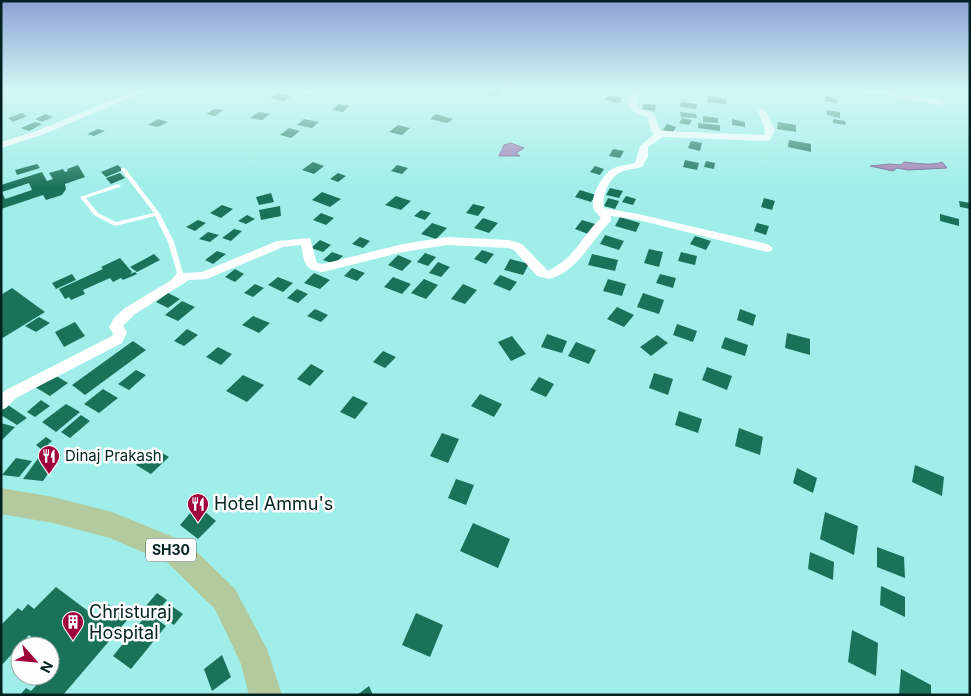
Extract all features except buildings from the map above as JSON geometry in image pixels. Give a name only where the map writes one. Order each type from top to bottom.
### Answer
[{"type":"main road","name":"SH30","points":[[1,501],[53,510],[112,525],[178,553],[225,599],[256,660],[266,695]]},
{"type":"street","points":[[1,145],[64,122]]},
{"type":"street","points":[[653,122],[656,131],[661,134],[768,138],[770,130],[767,122]]},
{"type":"street","points":[[5,397],[117,338],[120,332],[116,327],[119,321],[130,311],[186,276],[203,276],[266,250],[304,240],[306,241],[311,264],[314,267],[323,268],[422,245],[447,241],[464,241],[508,244],[518,247],[541,273],[549,275],[568,265],[591,239],[594,231],[608,218],[599,209],[597,203],[610,175],[619,169],[638,165],[643,158],[642,153],[646,143],[661,134]]},
{"type":"street","points":[[603,212],[638,216],[767,248]]},
{"type":"lane","points":[[123,169],[157,214],[171,242],[180,273],[169,287]]},
{"type":"lane","points":[[118,186],[83,197],[96,214],[115,224],[157,214]]},
{"type":"shaded area","points":[[511,143],[524,148],[516,153],[520,156],[499,156],[504,145]]},
{"type":"shaded area","points":[[904,162],[929,164],[942,162],[947,168],[908,170],[897,168],[893,171],[870,166],[901,165]]},
{"type":"place","name":"Dinaj Prakash","points":[[49,475]]},
{"type":"place","name":"Hotel Ammu's","points":[[198,523]]},
{"type":"place","name":"Christuraj Hospital","points":[[73,641]]}]
